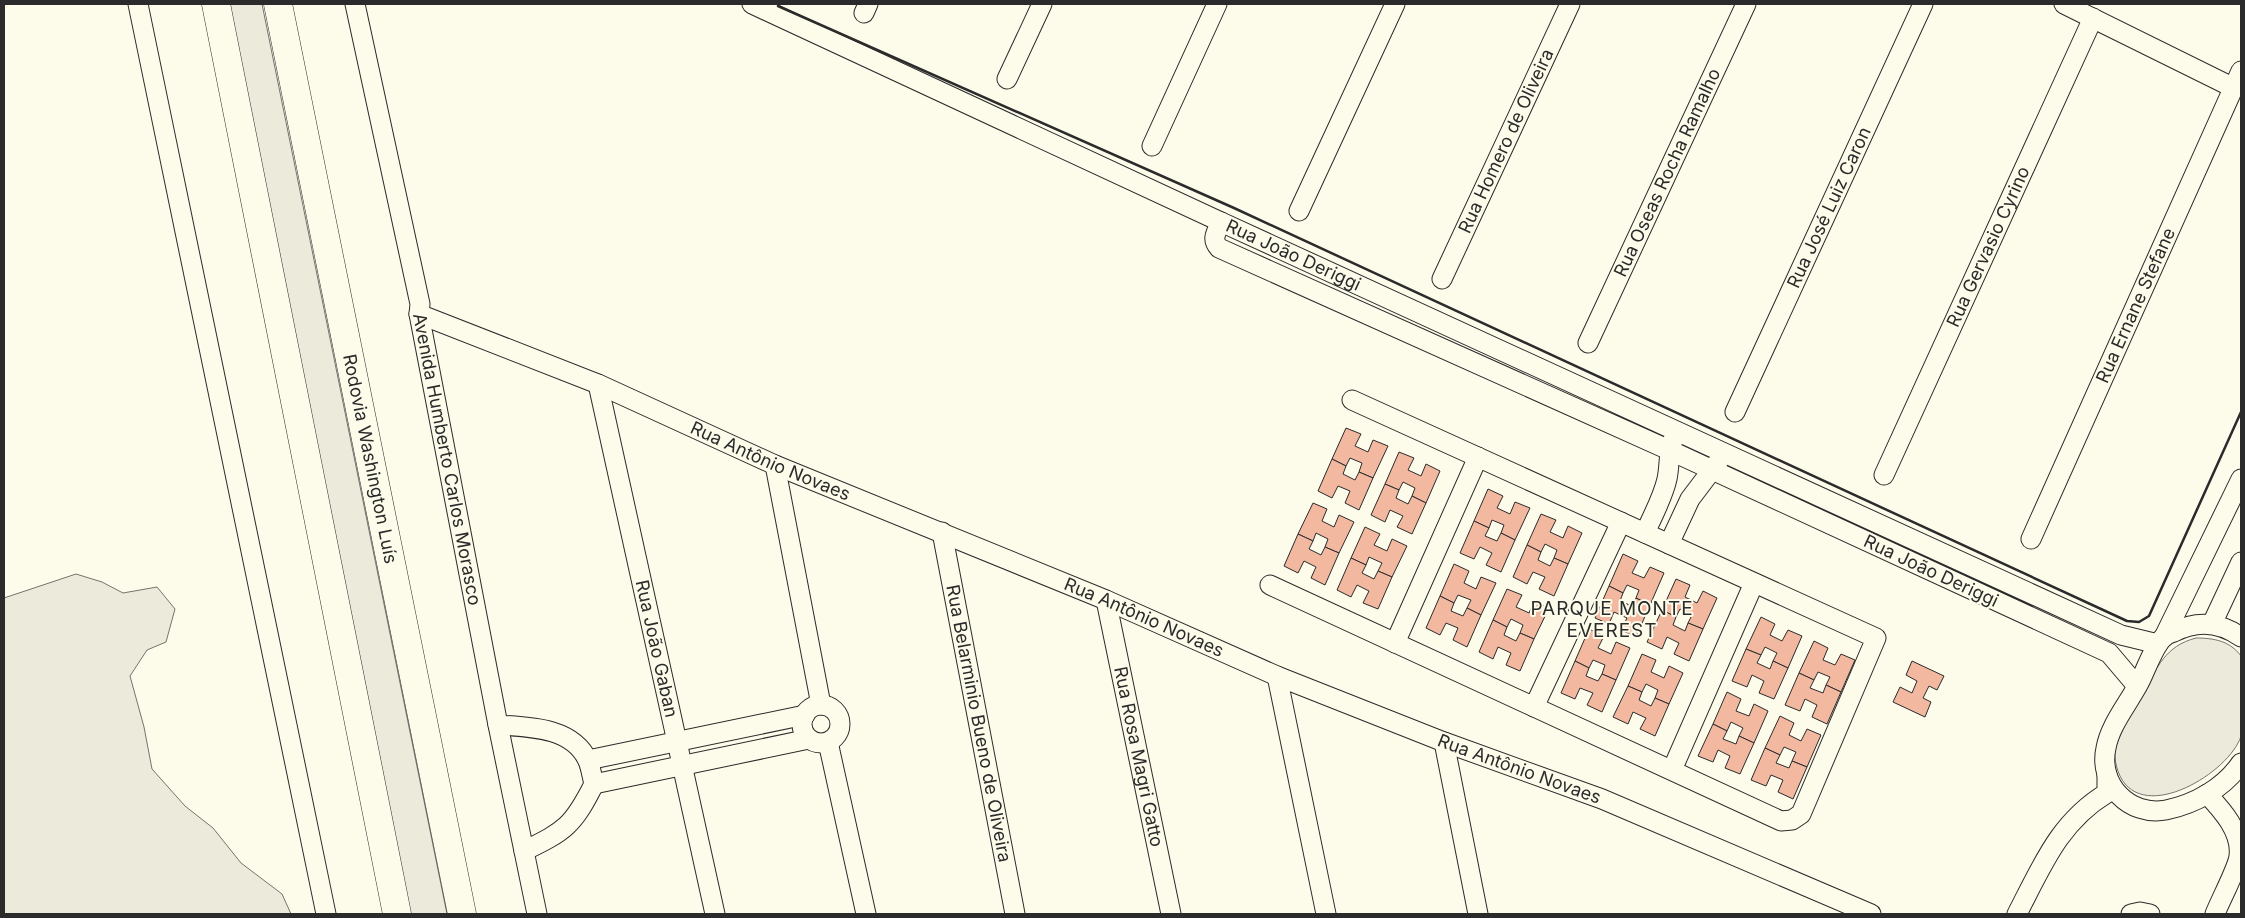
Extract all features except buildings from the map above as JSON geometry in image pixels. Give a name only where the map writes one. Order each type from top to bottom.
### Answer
[{"type":"highway","points":[[210,4],[228,61]]},
{"type":"highway","points":[[216,4],[397,914]]},
{"type":"highway","name":"Rodovia Washington Luís","points":[[278,4],[462,914]]},
{"type":"street","points":[[138,4],[326,914]]},
{"type":"street","name":"Avenida Humberto Carlos Morasco","points":[[355,4],[420,304],[419,314],[498,725],[537,914]]},
{"type":"street","points":[[752,4],[1221,222]]},
{"type":"street","points":[[1007,79],[1042,4]]},
{"type":"street","points":[[1152,146],[1217,4]]},
{"type":"street","points":[[1298,211],[1395,4]]},
{"type":"street","name":"Rua Homero de Oliveira","points":[[1442,279],[1570,4]]},
{"type":"street","name":"Rua Oseas Rocha Ramalho","points":[[1588,343],[1746,4]]},
{"type":"street","name":"Rua José Luiz Caron","points":[[1735,412],[1923,4]]},
{"type":"street","points":[[2064,4],[2238,80]]},
{"type":"street","name":"Rua Gervasio Cyrino","points":[[1884,475],[2094,18]]},
{"type":"street","name":"Rua Ernane Stefane","points":[[2031,539],[2238,80]]},
{"type":"street","name":"Rua João Deriggi","points":[[2137,686],[2110,652],[1718,462],[1676,432],[1221,222],[1214,237],[1214,242],[1219,248],[1669,450],[1718,462],[2121,635],[2161,640]]},
{"type":"street","name":"Rua Antônio Novaes","points":[[419,314],[598,384],[775,464],[1106,600],[1277,676],[1444,742],[1602,799],[1871,914]]},
{"type":"street","name":"Rua João Gaban","points":[[598,384],[715,914]]},
{"type":"street","points":[[1270,585],[1781,821],[1792,820],[1801,814],[1876,638],[1352,400]]},
{"type":"street","points":[[1645,533],[1664,490],[1668,476],[1669,450],[1676,432]]},
{"type":"street","points":[[1395,643],[1478,457]]},
{"type":"street","points":[[1669,544],[1690,499],[1718,462]]},
{"type":"street","points":[[775,464],[821,705]]},
{"type":"street","points":[[2018,914],[2053,845],[2080,812],[2108,793],[2105,757],[2108,742],[2241,479]]},
{"type":"street","points":[[1534,707],[1621,522]]},
{"type":"street","name":"Rua Belarminio Bueno de Oliveira","points":[[942,532],[1015,914]]},
{"type":"street","points":[[2212,624],[2241,562]]},
{"type":"street","points":[[1672,770],[1754,583]]},
{"type":"street","name":"Rua Rosa Magri Gatto","points":[[1106,600],[1170,914]]},
{"type":"street","points":[[2161,640],[2190,625],[2212,624],[2241,637]]},
{"type":"street","points":[[1277,676],[1326,914]]},
{"type":"street","points":[[594,784],[809,739],[822,743],[828,742],[838,734],[840,720],[833,709],[821,705],[809,709],[805,715],[803,728],[809,739]]},
{"type":"street","points":[[588,760],[805,715]]},
{"type":"street","points":[[498,725],[552,731],[573,743],[588,760],[594,784],[580,812],[565,828],[552,838],[524,851]]},
{"type":"street","points":[[828,742],[866,914]]},
{"type":"street","points":[[1444,742],[1478,914]]},
{"type":"street","points":[[2106,768],[2114,790],[2121,799],[2137,808],[2154,811],[2177,807],[2207,794],[2240,770]]},
{"type":"street","points":[[2207,794],[2225,813],[2237,841],[2240,856],[2222,912]]},
{"type":"street","points":[[2053,845],[2091,812],[2121,799]]},
{"type":"street","points":[[2131,914],[2140,912],[2150,914]]},
{"type":"shaded area","points":[[224,4],[262,4],[447,914],[407,914]]},
{"type":"shaded area","points":[[76,574],[102,582],[123,593],[157,587],[175,609],[166,642],[147,650],[130,676],[144,727],[152,769],[185,806],[213,828],[241,863],[282,894],[291,914],[4,914],[4,598]]},
{"type":"shaded area","points":[[2196,638],[2221,641],[2232,647],[2241,656],[2241,736],[2234,750],[2221,764],[2185,788],[2166,794],[2147,795],[2132,790],[2120,776],[2115,761],[2115,746],[2120,730],[2163,659],[2177,646]]},
{"type":"wall","points":[[778,6],[1234,208],[2127,621],[2139,622],[2149,616],[2241,412]]},
{"type":"district","name":"PARQUE MONTE EVEREST","points":[[1612,619]]}]
